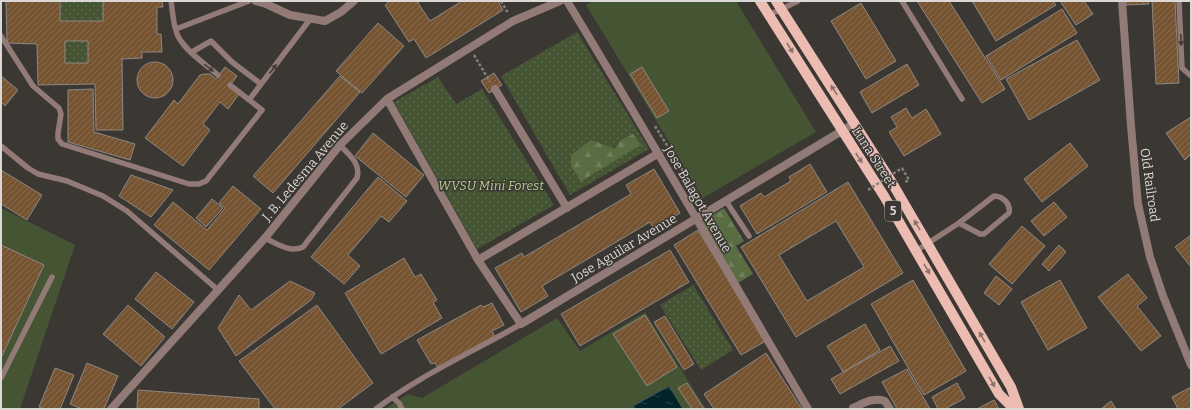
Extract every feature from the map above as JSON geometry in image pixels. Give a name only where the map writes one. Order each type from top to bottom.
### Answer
[{"type":"main road","name":"Luna Street","points":[[760,1],[884,196],[999,394],[1014,409]]},
{"type":"main road","name":"Luna Street","points":[[779,5],[855,123],[928,243],[1011,387],[1019,409]]},
{"type":"street","points":[[256,1],[290,14],[325,21],[342,12],[354,1]]},
{"type":"street","name":"J. B. Ledesma Avenue","points":[[111,409],[265,238],[340,145],[387,99],[513,21],[560,1]]},
{"type":"street","name":"Jose Balagot Avenue","points":[[567,1],[808,409]]},
{"type":"street","name":"Old Railroad","points":[[1122,1],[1132,148],[1138,204],[1150,257],[1163,296],[1191,365]]},
{"type":"street","points":[[495,89],[567,208]]},
{"type":"street","points":[[387,99],[478,260],[521,324]]},
{"type":"street","name":"Jose Aguilar Avenue","points":[[521,324],[855,123]]},
{"type":"street","points":[[478,260],[658,153]]},
{"type":"street","points":[[852,408],[873,399],[879,399],[885,401],[890,409]]},
{"type":"lane","points":[[171,1],[179,38],[192,52],[218,75]]},
{"type":"lane","points":[[176,29],[249,1]]},
{"type":"lane","points":[[769,15],[779,5],[798,1]]},
{"type":"lane","points":[[902,1],[962,99]]},
{"type":"lane","points":[[1179,1],[1182,68],[1191,76]]},
{"type":"lane","points":[[249,100],[311,18]]},
{"type":"lane","points":[[1,36],[33,86],[59,108],[61,114],[58,139],[62,144],[189,184],[199,184],[206,181],[262,110],[230,85]]},
{"type":"lane","points":[[192,52],[211,41],[232,62],[260,84]]},
{"type":"lane","points":[[265,238],[291,250],[297,250],[303,247],[357,178],[359,171],[357,165],[340,145]]},
{"type":"lane","points":[[1,146],[28,168],[38,174],[67,181],[103,196],[149,230],[218,290]]},
{"type":"lane","points":[[916,251],[959,223],[994,196],[1002,198],[1009,206],[1009,213],[984,234],[980,234],[959,223]]},
{"type":"lane","points":[[726,201],[749,236]]},
{"type":"lane","points":[[1,378],[52,277]]},
{"type":"lane","name":"Jose Aguilar Avenue","points":[[376,409],[402,390],[521,324]]},
{"type":"lane","points":[[392,397],[399,403],[402,409]]},
{"type":"path","points":[[469,48],[495,89]]},
{"type":"path","points":[[654,124],[703,203],[709,199]]},
{"type":"path","points":[[868,190],[902,168],[910,180],[905,182],[903,179]]},
{"type":"green space","points":[[60,1],[103,1],[103,21],[60,21]]},
{"type":"green space","points":[[592,1],[736,1],[816,132],[703,198],[586,5]]},
{"type":"green space","points":[[577,32],[649,149],[570,195],[501,76]]},
{"type":"green space","points":[[65,41],[88,41],[88,63],[65,63]]},
{"type":"green space","name":"WVSU Mini Forest","points":[[438,77],[456,104],[482,89],[554,205],[477,249],[394,102]]},
{"type":"green space","points":[[633,134],[641,145],[580,182],[578,176],[571,167],[571,155],[591,140],[615,149],[620,141]]},
{"type":"green space","points":[[1,208],[75,245],[20,409],[1,409]]},
{"type":"green space","points":[[724,208],[744,241],[736,246],[753,274],[738,283],[701,222]]},
{"type":"green space","points":[[693,285],[733,350],[701,370],[660,305]]},
{"type":"green space","points":[[645,312],[706,409],[385,409],[408,394],[422,398],[557,318],[580,351]]},
{"type":"water","points":[[669,386],[683,409],[635,409],[633,406]]},
{"type":"building","points":[[6,1],[60,1],[60,21],[103,21],[103,1],[162,1],[163,7],[157,7],[157,34],[161,34],[162,52],[142,52],[142,58],[122,59],[123,130],[96,130],[95,84],[38,85],[37,44],[7,43]],"holes":[[[65,41],[88,41],[88,63],[65,63]]]},
{"type":"building","points":[[390,1],[420,1],[418,3],[430,21],[462,1],[498,1],[503,10],[426,58],[414,39],[409,42],[385,5]]},
{"type":"building","points":[[917,1],[949,1],[1005,89],[982,103]]},
{"type":"building","points":[[972,1],[1053,1],[1056,5],[996,41]]},
{"type":"building","points":[[1060,1],[1084,1],[1093,14],[1076,25]]},
{"type":"building","points":[[1126,1],[1148,1],[1149,4],[1126,5]]},
{"type":"building","points":[[1152,1],[1175,1],[1179,83],[1156,84]]},
{"type":"building","points":[[861,3],[896,61],[866,79],[831,21]]},
{"type":"building","points":[[1062,9],[1077,33],[1001,80],[986,56]]},
{"type":"building","points":[[378,23],[404,46],[362,93],[336,71]]},
{"type":"building","points":[[1077,40],[1100,80],[1029,120],[1006,79]]},
{"type":"building","points":[[159,62],[168,67],[172,73],[172,87],[168,93],[159,98],[151,98],[142,93],[138,87],[137,76],[142,67],[148,63]]},
{"type":"building","points":[[907,64],[919,85],[872,113],[860,92]]},
{"type":"building","points":[[225,67],[237,76],[229,87],[239,94],[228,109],[220,102],[203,124],[210,130],[183,166],[145,138],[174,100],[178,104],[200,75],[210,74],[216,79]]},
{"type":"building","points":[[642,67],[669,111],[657,118],[630,74]]},
{"type":"building","points":[[494,73],[502,85],[489,93],[481,81]]},
{"type":"building","points":[[1,76],[18,90],[5,106],[1,102]]},
{"type":"building","points":[[340,76],[360,92],[273,193],[253,176]]},
{"type":"building","points":[[93,89],[94,132],[135,144],[130,160],[68,142],[68,90]]},
{"type":"building","points":[[906,108],[912,118],[926,109],[941,134],[904,156],[889,132],[897,127],[891,117]]},
{"type":"building","points":[[1191,117],[1191,154],[1185,160],[1166,133]]},
{"type":"building","points":[[373,133],[424,175],[406,197],[355,156]]},
{"type":"building","points":[[1070,143],[1088,166],[1042,202],[1024,179]]},
{"type":"building","points":[[810,164],[827,192],[757,234],[740,206],[761,193],[764,197],[791,181],[789,177]]},
{"type":"building","points":[[654,169],[680,213],[654,229],[650,222],[542,286],[548,296],[521,312],[495,268],[522,253],[524,257],[631,194],[626,185]]},
{"type":"building","points":[[1,170],[42,195],[27,220],[1,204]]},
{"type":"building","points":[[131,175],[173,190],[151,217],[119,196]]},
{"type":"building","points":[[378,177],[407,201],[389,222],[381,216],[348,255],[360,266],[344,284],[311,257]]},
{"type":"building","points":[[848,182],[903,273],[796,337],[741,247]],"holes":[[[836,221],[864,267],[807,301],[779,255]]]},
{"type":"building","points":[[233,186],[261,209],[209,270],[154,225],[173,202],[207,230],[225,208],[219,203]]},
{"type":"building","points":[[212,199],[223,208],[206,227],[196,218]]},
{"type":"building","points":[[1054,202],[1067,217],[1044,236],[1031,221]]},
{"type":"building","points":[[1022,226],[1045,246],[1012,284],[989,264]]},
{"type":"building","points":[[698,230],[766,341],[741,355],[674,245]]},
{"type":"building","points":[[1191,235],[1191,267],[1175,247]]},
{"type":"building","points":[[1,245],[44,265],[1,358]]},
{"type":"building","points":[[1059,245],[1066,252],[1049,271],[1042,264]]},
{"type":"building","points":[[670,250],[689,282],[580,346],[561,314]]},
{"type":"building","points":[[404,258],[415,277],[421,274],[437,300],[433,302],[442,318],[381,354],[345,293]]},
{"type":"building","points":[[156,272],[194,302],[172,329],[135,299]]},
{"type":"building","points":[[1128,274],[1147,298],[1137,306],[1161,336],[1141,351],[1098,297]]},
{"type":"building","points":[[996,276],[1012,289],[999,305],[984,293]]},
{"type":"building","points":[[913,280],[966,371],[924,395],[871,304]]},
{"type":"building","points":[[1060,280],[1087,328],[1048,350],[1021,302]]},
{"type":"building","points":[[290,281],[315,293],[311,300],[236,356],[218,328],[239,295],[251,310]]},
{"type":"building","points":[[492,303],[504,325],[492,331],[495,337],[438,368],[435,363],[431,364],[417,340],[481,305],[483,307]]},
{"type":"building","points":[[128,305],[165,337],[141,366],[103,334]]},
{"type":"building","points":[[317,305],[373,383],[338,409],[275,409],[239,361]]},
{"type":"building","points":[[645,315],[677,367],[647,386],[613,334]]},
{"type":"building","points":[[665,316],[694,364],[684,370],[654,322]]},
{"type":"building","points":[[865,324],[880,350],[843,372],[827,346]]},
{"type":"building","points":[[890,346],[899,361],[840,394],[831,379]]},
{"type":"building","points":[[766,353],[802,409],[714,409],[704,394]]},
{"type":"building","points":[[87,363],[118,376],[104,409],[82,409],[70,404]]},
{"type":"building","points":[[55,368],[74,375],[60,409],[44,409],[39,407]]},
{"type":"building","points":[[907,369],[930,409],[897,409],[882,382]]},
{"type":"building","points":[[687,383],[704,409],[692,409],[678,388]]},
{"type":"building","points":[[957,383],[965,398],[945,409],[938,409],[932,397]]},
{"type":"building","points":[[1191,387],[1191,409],[1178,409],[1172,397]]},
{"type":"building","points":[[138,390],[259,399],[259,409],[137,409]]},
{"type":"building","points":[[994,400],[999,409],[977,409]]},
{"type":"building","points":[[1111,401],[1116,409],[1101,409]]}]
